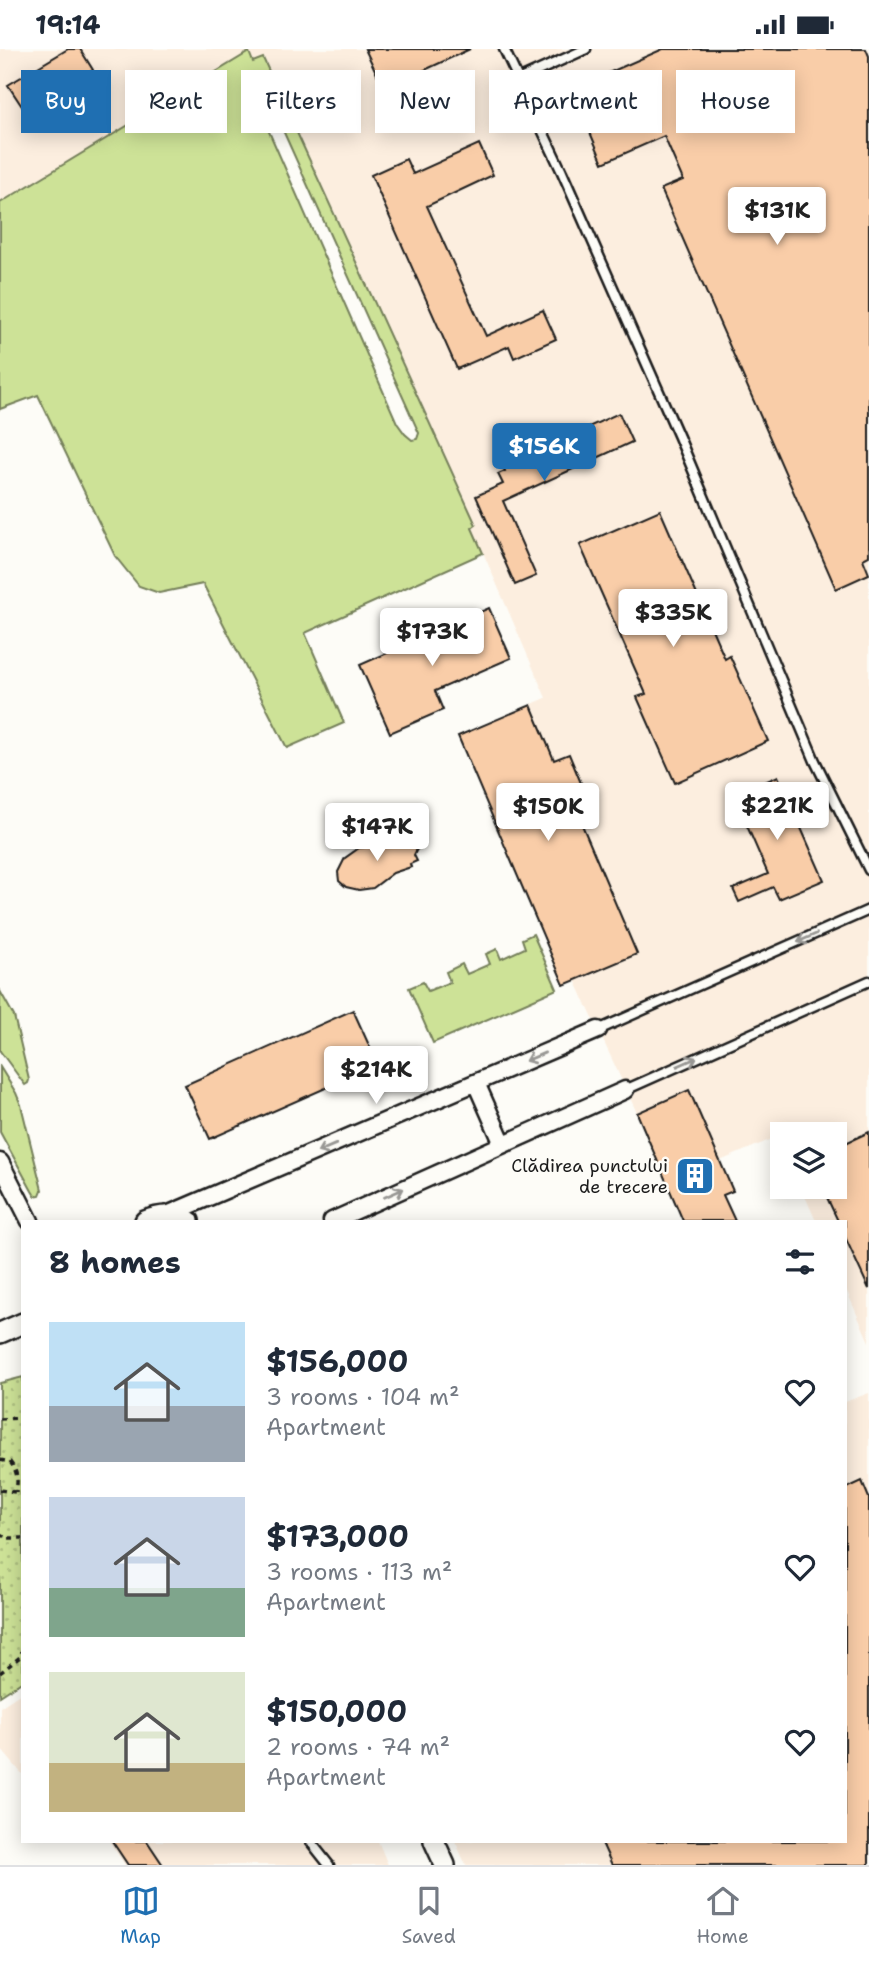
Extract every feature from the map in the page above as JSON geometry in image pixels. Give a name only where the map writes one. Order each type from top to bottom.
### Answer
[{"type":"street","points":[[148,1220],[167,1215],[598,1030]]},
{"type":"street","points":[[476,1083],[503,1144]]},
{"type":"street","points":[[334,1220],[625,1090]]},
{"type":"street","points":[[0,1161],[30,1220]]},
{"type":"street","points":[[167,1215],[187,1220]]},
{"type":"street","points":[[435,1843],[445,1865]]},
{"type":"lane","points":[[504,49],[514,70]]},
{"type":"lane","points":[[541,70],[586,49]]},
{"type":"lane","points":[[544,133],[679,437],[816,761],[869,870]]},
{"type":"lane","points":[[598,1030],[869,910]]},
{"type":"lane","points":[[625,1090],[869,981]]},
{"type":"lane","points":[[312,1843],[329,1865]]},
{"type":"path","points":[[0,1419],[21,1418]]},
{"type":"path","points":[[0,1460],[10,1462],[14,1467],[18,1477],[16,1492]]},
{"type":"path","points":[[0,1490],[21,1493]]},
{"type":"path","points":[[0,1534],[8,1538],[21,1538]]},
{"type":"path","points":[[0,1673],[21,1657]]},
{"type":"shaded area","points":[[0,49],[869,49],[869,1342],[847,1292],[847,1220],[816,1220],[806,1199],[847,1199],[847,1122],[770,1122],[770,1140],[720,1161],[733,1191],[680,1214],[637,1113],[575,980],[564,985],[458,736],[546,698],[472,527],[476,525],[298,133],[361,133],[361,70],[269,70],[264,58],[253,63],[248,53],[220,70],[125,70],[125,127],[0,203]]},
{"type":"shaded area","points":[[869,1393],[869,1865],[466,1865],[456,1843],[847,1843],[847,1401]]},
{"type":"shaded area","points":[[21,1693],[21,1773],[0,1748],[0,1707]]},
{"type":"shaded area","points":[[110,1843],[379,1843],[388,1865],[125,1865]]},
{"type":"green space","points":[[249,52],[253,62],[263,58],[268,70],[241,70],[241,133],[270,133],[397,423],[412,440],[417,439],[419,433],[284,133],[297,133],[476,525],[472,528],[483,553],[305,633],[344,723],[287,748],[203,584],[159,593],[139,586],[115,556],[38,395],[0,409],[0,203],[125,127],[125,133],[227,133],[227,70],[219,70]]},
{"type":"green space","points":[[533,934],[557,989],[433,1043],[409,988],[423,982],[428,991],[450,982],[446,972],[462,964],[467,974],[490,964],[486,954],[497,949],[501,959],[525,948],[522,939]]},
{"type":"green space","points":[[0,991],[14,1016],[29,1080],[25,1085],[0,1051]]},
{"type":"green space","points":[[0,1067],[21,1105],[42,1190],[40,1195],[35,1196],[0,1132]]},
{"type":"green space","points":[[21,1378],[21,1682],[0,1696],[0,1383]]},
{"type":"building","points":[[68,49],[80,49],[93,70],[33,70]]},
{"type":"building","points":[[365,49],[470,49],[425,70],[375,70]]},
{"type":"building","points":[[663,49],[866,49],[869,56],[869,556],[863,559],[869,574],[836,589],[661,189],[683,180],[664,136],[603,163],[590,133],[662,133],[662,70],[615,70]]},
{"type":"building","points":[[21,77],[21,105],[8,85]]},
{"type":"building","points":[[479,144],[493,175],[427,206],[486,336],[543,310],[556,339],[514,358],[509,346],[457,369],[371,175],[406,159],[413,174]]},
{"type":"building","points":[[619,413],[632,442],[503,501],[536,576],[515,585],[476,496],[503,484],[498,474],[505,471],[503,466]]},
{"type":"building","points":[[660,510],[725,659],[730,656],[768,741],[675,783],[637,697],[646,694],[580,545]]},
{"type":"building","points":[[489,608],[511,658],[435,691],[443,710],[390,733],[360,665]]},
{"type":"building","points":[[531,705],[554,760],[569,754],[588,800],[574,806],[637,954],[564,985],[458,736]]},
{"type":"building","points":[[778,776],[824,880],[779,899],[773,887],[739,902],[733,889],[768,874],[734,796]]},
{"type":"building","points":[[398,836],[399,839],[406,836],[409,843],[419,845],[414,855],[417,861],[410,864],[411,867],[393,873],[373,888],[359,890],[346,887],[339,881],[338,872],[345,858],[359,848],[381,845]]},
{"type":"building","points":[[353,1010],[378,1065],[210,1139],[185,1085]]},
{"type":"building","name":"Clădirea punctului de trecere","points":[[689,1090],[733,1191],[723,1195],[735,1220],[683,1220],[637,1113]]},
{"type":"building","points":[[869,1132],[869,1289],[847,1241],[847,1220],[838,1220],[828,1199],[847,1199],[847,1142]]},
{"type":"building","points":[[862,1481],[869,1498],[869,1865],[612,1865],[602,1843],[847,1843],[847,1488]]},
{"type":"building","points":[[113,1843],[148,1843],[163,1865],[128,1865]]},
{"type":"place","name":"Clădirea punctului de trecere","points":[[695,1176]]}]
